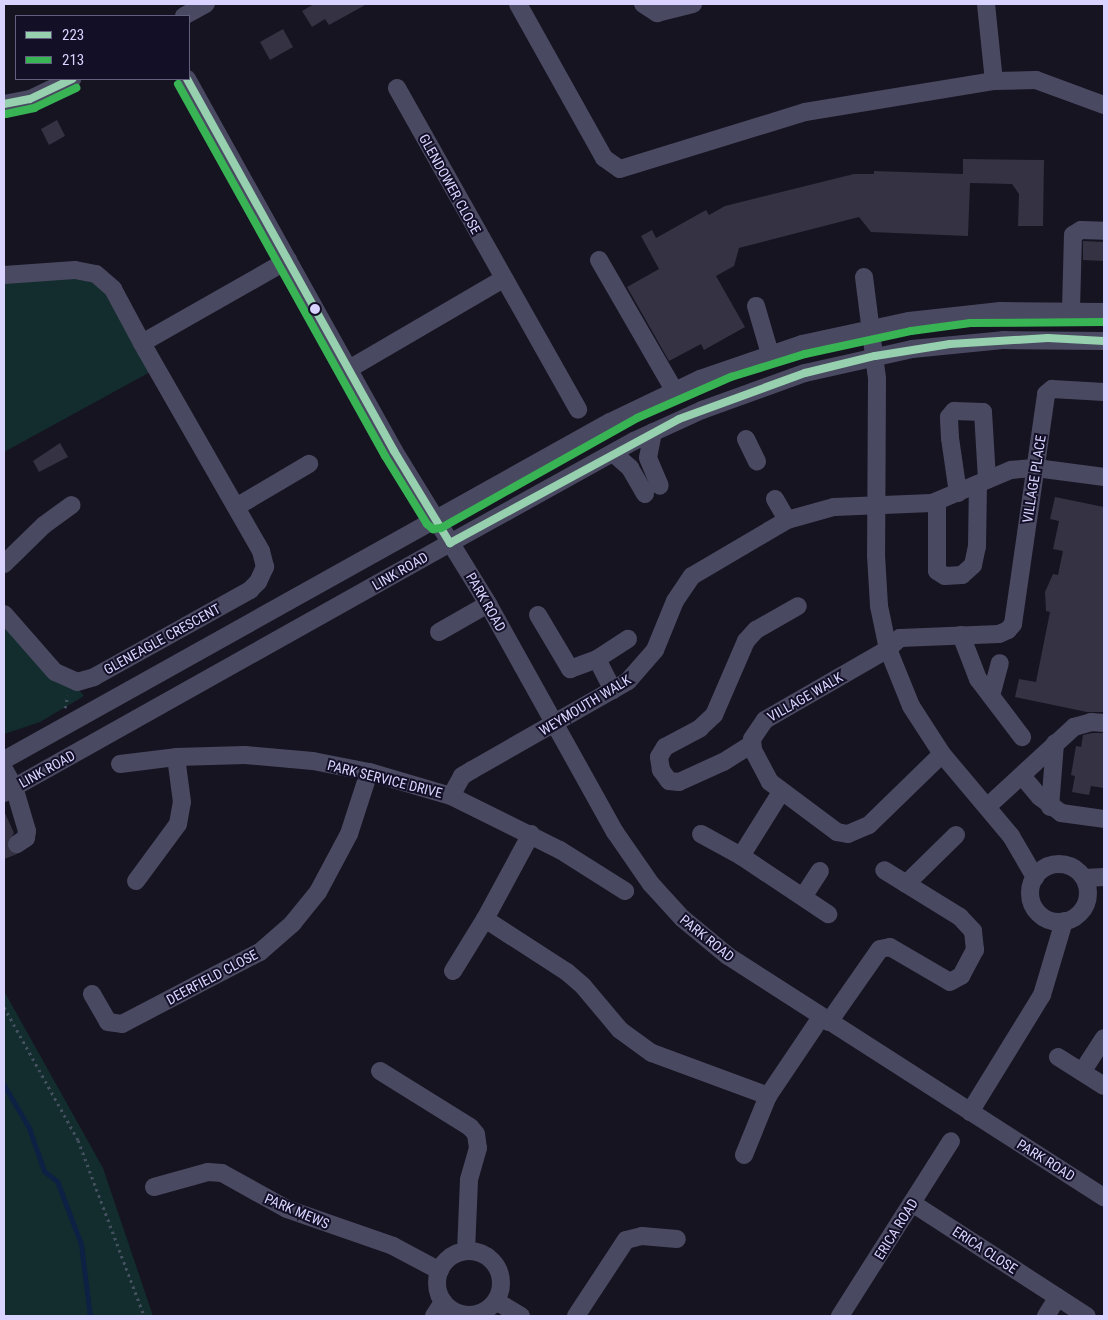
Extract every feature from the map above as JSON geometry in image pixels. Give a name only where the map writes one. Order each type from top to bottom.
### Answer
[{"type":"street","points":[[186,15],[206,4]]},
{"type":"street","points":[[643,4],[657,13],[693,4]]},
{"type":"street","points":[[986,4],[994,81]]},
{"type":"street","points":[[520,5],[604,158],[620,169],[805,112],[994,81],[1036,80],[1104,105]]},
{"type":"street","points":[[4,104],[30,99],[70,80]]},
{"type":"street","name":"PARK ROAD","points":[[188,80],[349,369],[488,604],[626,850],[665,901],[728,956],[825,1020],[1104,1197]]},
{"type":"street","name":"GLENDOWER CLOSE","points":[[397,88],[578,409]]},
{"type":"street","points":[[1071,310],[1073,236],[1080,230],[1104,230]]},
{"type":"street","points":[[142,343],[288,260]]},
{"type":"street","points":[[600,260],[674,390]]},
{"type":"street","name":"GLENEAGLE CRESCENT","points":[[4,274],[75,270],[96,274],[113,290],[265,560],[263,576],[250,590],[94,677],[77,682],[62,677],[4,614]]},
{"type":"street","points":[[864,277],[875,356],[879,606],[888,650],[911,706],[942,754],[988,806],[1011,836],[1035,878],[1032,901],[1055,920]]},
{"type":"street","points":[[349,369],[504,280]]},
{"type":"street","points":[[756,306],[770,354]]},
{"type":"street","name":"LINK ROAD","points":[[4,760],[610,422],[674,390],[770,354],[872,328],[969,313],[1071,310],[1104,312]]},
{"type":"street","name":"LINK ROAD","points":[[9,790],[450,542],[613,453],[654,432],[748,391],[805,373],[875,356],[1003,340],[1104,341]]},
{"type":"street","name":"VILLAGE PLACE","points":[[1013,624],[1048,391],[1104,392]]},
{"type":"street","points":[[937,502],[937,571],[945,576],[962,575],[973,565],[977,546],[982,482],[983,412],[952,411],[950,438],[958,493]]},
{"type":"street","points":[[613,453],[653,490],[648,458],[654,432]]},
{"type":"street","points":[[746,438],[757,462]]},
{"type":"street","points":[[236,507],[309,464]]},
{"type":"street","name":"WEYMOUTH WALK","points":[[451,796],[462,776],[614,690],[643,668],[655,650],[675,601],[692,576],[787,520],[834,507],[937,502],[1011,470],[1036,468],[1104,477]]},
{"type":"street","points":[[775,499],[787,520]]},
{"type":"street","points":[[4,564],[44,524],[72,505]]},
{"type":"street","points":[[439,632],[488,604]]},
{"type":"street","points":[[798,606],[756,630],[746,640],[714,715],[700,728],[665,747],[659,757],[661,770],[669,781],[679,782],[723,762],[752,744],[763,771],[781,792],[837,832],[854,833],[869,825],[942,754]]},
{"type":"street","points":[[538,615],[568,668],[597,659],[628,639]]},
{"type":"street","name":"VILLAGE WALK","points":[[752,744],[757,728],[765,720],[888,650],[900,638],[999,634],[1013,624]]},
{"type":"street","points":[[961,635],[971,665],[991,696],[1022,737]]},
{"type":"street","points":[[597,659],[614,690]]},
{"type":"street","points":[[991,696],[1000,663]]},
{"type":"street","points":[[988,806],[1023,777],[1055,743],[1081,723],[1104,723]]},
{"type":"street","points":[[1050,807],[1055,743]]},
{"type":"street","name":"PARK SERVICE DRIVE","points":[[120,764],[176,757],[245,756],[313,761],[369,772],[451,796],[531,834],[625,891]]},
{"type":"street","points":[[136,881],[178,824],[182,802],[176,757]]},
{"type":"street","points":[[4,769],[9,790],[27,834],[17,844]]},
{"type":"street","name":"DEERFIELD CLOSE","points":[[92,994],[108,1022],[122,1024],[260,952],[297,919],[318,892],[350,834],[369,772]]},
{"type":"street","points":[[1023,777],[1050,807],[1077,816],[1104,819]]},
{"type":"street","points":[[741,856],[781,792]]},
{"type":"street","points":[[453,971],[485,919],[531,834]]},
{"type":"street","points":[[701,834],[741,856],[828,914]]},
{"type":"street","points":[[906,884],[956,835]]},
{"type":"street","points":[[1011,836],[1050,865],[1069,865],[1084,878],[1096,893],[1080,913],[1055,920]]},
{"type":"street","points":[[1035,878],[1050,865]]},
{"type":"street","points":[[744,1155],[768,1096],[825,1020],[884,947],[890,947],[947,982],[961,976],[975,950],[973,931],[960,917],[884,870]]},
{"type":"street","points":[[803,897],[820,871]]},
{"type":"street","points":[[1084,878],[1104,877]]},
{"type":"street","points":[[485,919],[567,972],[583,986],[620,1030],[652,1053],[768,1096]]},
{"type":"street","points":[[970,1112],[1042,995],[1049,971],[1055,920]]},
{"type":"street","points":[[1082,1072],[1104,1038]]},
{"type":"street","points":[[1058,1057],[1104,1086]]},
{"type":"street","points":[[380,1071],[470,1127],[476,1134],[478,1148],[469,1180],[466,1251]]},
{"type":"street","name":"ERICA ROAD","points":[[840,1316],[952,1142]]},
{"type":"street","name":"PARK MEWS","points":[[154,1187],[208,1172],[222,1173],[287,1210],[393,1246],[440,1271]]},
{"type":"street","name":"ERICA CLOSE","points":[[912,1204],[1087,1316]]},
{"type":"street","points":[[576,1316],[626,1240],[642,1236],[677,1240]]},
{"type":"street","points":[[466,1251],[476,1252],[494,1262],[501,1281],[496,1301],[480,1313],[470,1315],[451,1309],[438,1309],[437,1286],[440,1271],[446,1260],[466,1251]]},
{"type":"street","points":[[1046,1316],[1058,1297]]},
{"type":"street","points":[[496,1301],[521,1316]]},
{"type":"path","points":[[4,1007],[78,1140],[144,1316]]},
{"type":"green space","points":[[73,277],[90,280],[105,290],[152,371],[4,452],[4,281]]},
{"type":"green space","points":[[4,627],[55,682],[79,690],[84,696],[40,722],[4,734]]},
{"type":"green space","points":[[4,991],[103,1168],[153,1316],[4,1316]]},
{"type":"building","points":[[314,4],[367,4],[329,25],[325,19],[312,27],[302,11]]},
{"type":"building","points":[[283,29],[293,47],[270,60],[260,42]]},
{"type":"building","points":[[57,120],[65,136],[49,145],[41,129]]},
{"type":"building","points":[[963,159],[1044,160],[1043,226],[1018,226],[1019,194],[1012,184],[970,183],[968,236],[871,232],[859,217],[739,248],[734,266],[716,276],[745,327],[704,350],[701,344],[669,361],[627,287],[659,269],[641,236],[652,230],[656,238],[706,210],[709,215],[725,206],[854,174],[874,174],[874,171],[963,174]]},
{"type":"building","points":[[1083,241],[1104,242],[1104,261],[1083,260]]},
{"type":"building","points":[[60,443],[68,457],[39,472],[33,461]]},
{"type":"building","points":[[1055,497],[1104,507],[1104,712],[1087,712],[1015,697],[1019,679],[1036,682],[1050,612],[1046,611],[1045,592],[1053,574],[1058,575],[1063,551],[1053,549],[1059,521],[1050,519]]},
{"type":"building","points":[[1104,733],[1104,788],[1091,786],[1089,795],[1072,792],[1075,776],[1071,775],[1076,746],[1081,747],[1083,735]]},
{"type":"building","points":[[4,811],[14,833],[6,845],[17,854],[4,859]]},
{"type":"waterway","points":[[4,1085],[29,1128],[44,1171],[57,1181],[81,1244],[90,1316]]},
{"type":"tunnel","points":[[4,849],[17,844]]},
{"type":"transit line","name":"223","points":[[4,104],[30,99],[70,80]]},
{"type":"transit line","name":"223","points":[[188,80],[394,451],[450,543],[679,419],[805,373],[875,356],[950,344],[1048,338],[1104,341]]},
{"type":"transit line","name":"213","points":[[178,84],[385,456],[427,524],[433,529],[441,528],[637,418],[731,377],[805,354],[911,331],[970,323],[1104,322]]},
{"type":"transit line","name":"213","points":[[6,114],[34,108],[76,88]]}]
